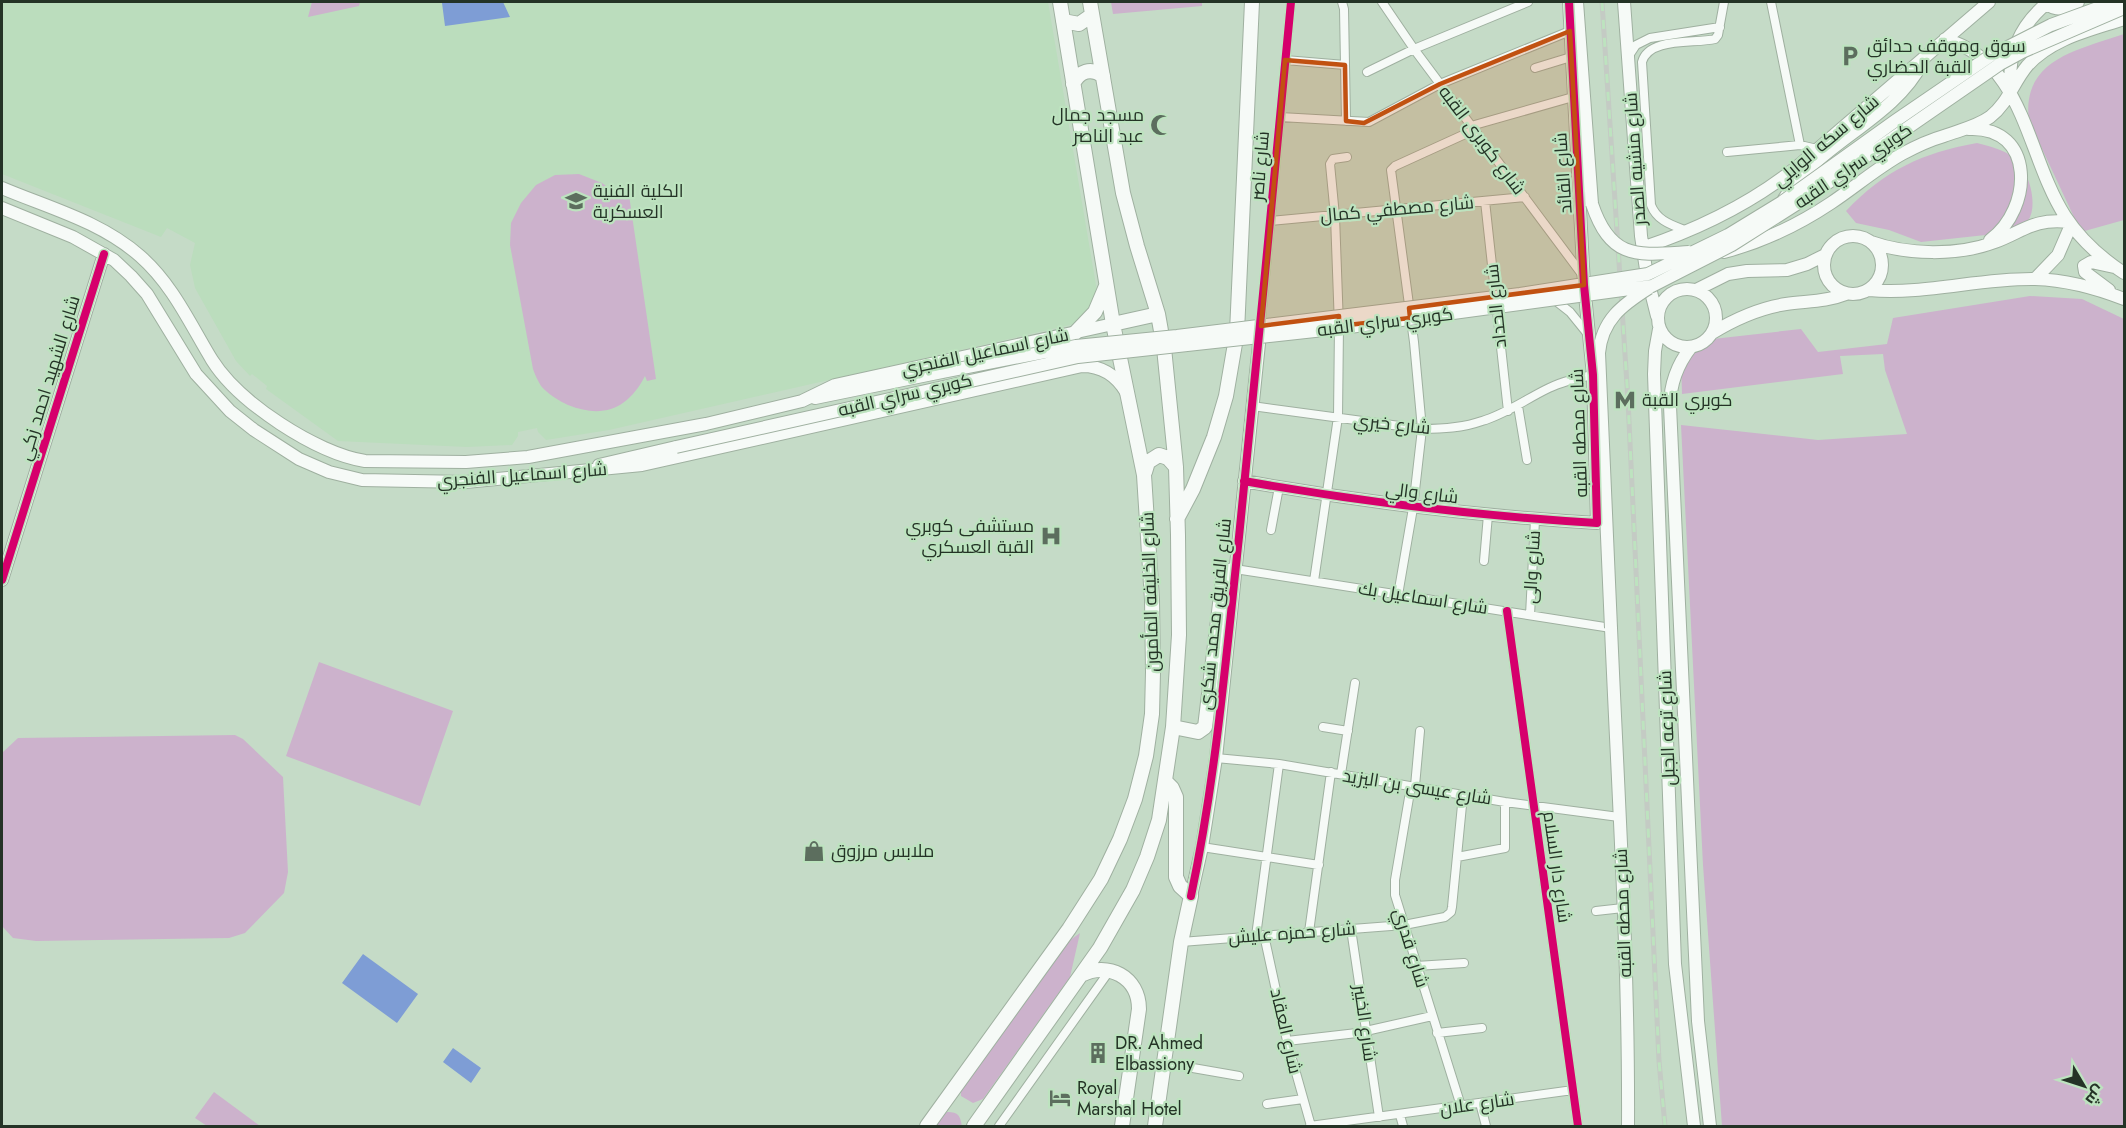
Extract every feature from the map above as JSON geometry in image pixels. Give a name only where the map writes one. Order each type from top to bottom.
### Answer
[{"type":"main road","name":"شارع الخليفه المأمون","points":[[927,1126],[1088,902],[1114,853],[1131,812],[1147,749],[1153,686],[1152,580],[1144,475],[1140,446],[1126,393],[1113,324],[1060,2]]},
{"type":"main road","points":[[1177,519],[1193,489],[1214,437],[1226,396],[1238,332],[1251,2]]},
{"type":"main road","name":"شارع القائد","points":[[1569,2],[1584,281],[1591,342]]},
{"type":"main road","points":[[1577,2],[1592,204],[1605,233],[1629,252],[1638,254],[1696,252]]},
{"type":"main road","name":"شارع منشيه الصدر","points":[[1624,2],[1642,248],[1657,316]]},
{"type":"main road","name":"شارع سكه الوايلي","points":[[1642,248],[1688,231],[1758,196],[1784,177],[1989,2]]},
{"type":"main road","points":[[2011,93],[2010,66],[2014,48],[2027,23],[2045,3],[2061,9],[2071,7],[2078,2]]},
{"type":"main road","name":"كوبري سراي القبه","points":[[802,401],[1076,346],[1177,336],[1574,287],[1647,274],[1728,235],[1782,202],[1990,56],[2041,30],[2114,2]]},
{"type":"main road","name":"شارع الخليفه المأمون","points":[[977,1124],[1115,925],[1137,883],[1154,838],[1166,782],[1173,727],[1179,634],[1176,467],[1165,360],[1158,314],[1126,207],[1091,8]]},
{"type":"main road","points":[[1063,21],[1079,24],[1091,8]]},
{"type":"main road","name":"كوبري سراي القبه","points":[[580,470],[627,457],[1078,357],[1353,326],[1652,286],[1714,255],[1803,200],[2000,64],[2033,47],[2124,8]]},
{"type":"main road","points":[[1968,129],[1992,115],[2011,93],[2027,66],[2051,46],[2124,19]]},
{"type":"main road","points":[[1945,39],[1962,45],[1984,59],[1997,72],[2011,93],[2053,194],[2070,224],[2087,243],[2120,270]]},
{"type":"main road","points":[[1782,202],[1818,160],[1909,84],[1926,55]]},
{"type":"main road","points":[[1073,84],[1079,75],[1086,71],[1097,72],[1103,76]]},
{"type":"main road","points":[[1714,255],[1750,244],[1793,226],[1833,202],[1902,154],[1928,141],[1968,129],[1987,130],[2004,140],[2016,155],[2022,174],[2021,192],[2011,218],[1999,233],[1978,247]]},
{"type":"main road","name":"شارع اسماعيل الفنجري","points":[[2,188],[83,220],[121,241],[148,263],[168,287],[213,361],[237,389],[261,409],[327,450],[346,457],[375,462],[466,462],[528,457],[706,424],[802,401],[835,385],[1113,324]]},
{"type":"main road","name":"شارع اسماعيل الفنجري","points":[[2,208],[73,237],[104,254],[123,268],[147,294],[196,374],[216,397],[254,430],[308,464],[351,478],[384,482],[485,481],[642,465],[1082,366],[1100,369],[1116,378],[1126,393]]},
{"type":"main road","points":[[1846,294],[1834,288],[1827,279],[1824,267],[1826,255],[1832,244],[1848,236],[1860,237],[1891,248],[1912,251],[1955,250],[1995,242],[2020,229],[2039,223],[2070,224]]},
{"type":"main road","points":[[2035,279],[2058,255],[2070,224]]},
{"type":"main road","points":[[1665,240],[1663,257],[1676,291]]},
{"type":"main road","points":[[1869,290],[1878,281],[1882,263],[1879,251],[1871,242]]},
{"type":"main road","name":"شارع الشهيد احمد زكي","points":[[2,580],[104,254]]},
{"type":"main road","points":[[1826,255],[1787,270],[1728,274],[1696,290],[1676,291],[1665,298],[1657,316],[1659,329],[1672,344],[1684,348],[1703,343],[1712,333],[1734,320],[1758,310],[1783,304],[1823,301],[1869,290],[1914,291],[2035,279],[2082,285],[2124,299]]},
{"type":"main road","points":[[2112,294],[2083,268],[2089,262],[2120,270]]},
{"type":"main road","points":[[1074,334],[1095,312],[1107,284]]},
{"type":"main road","name":"شارع محطه القبه","points":[[1628,1126],[1623,908],[1599,353],[1600,343],[1608,322],[1614,314],[1652,286]]},
{"type":"main road","points":[[1696,290],[1707,296],[1714,307],[1716,320],[1712,333]]},
{"type":"main road","points":[[1113,324],[1158,314]]},
{"type":"main road","name":"شارع ترعه الجبل","points":[[1659,329],[1654,374],[1660,489],[1675,964],[1703,1126]]},
{"type":"main road","name":"شارع الفريق محمد شكرى","points":[[1155,1126],[1181,942],[1202,846],[1215,758],[1260,334]]},
{"type":"main road","points":[[1052,339],[1060,344],[1064,352],[1064,362],[1060,370]]},
{"type":"main road","name":"شارع محطه القبه","points":[[1591,342],[1597,523]]},
{"type":"main road","name":"شارع ترعه الجبل","points":[[1691,347],[1678,367],[1671,390],[1703,1126]]},
{"type":"main road","points":[[881,385],[878,399],[886,411]]},
{"type":"main road","points":[[1144,475],[1148,462],[1155,456],[1168,458],[1176,467]]},
{"type":"main road","name":"شارع والي","points":[[1244,481],[1413,508],[1597,523]]},
{"type":"main road","points":[[1660,489],[1674,488]]},
{"type":"main road","points":[[1173,727],[1198,732],[1205,727],[1223,579],[1228,572],[1235,569]]},
{"type":"main road","points":[[1166,782],[1176,797],[1176,877],[1180,886],[1191,896]]},
{"type":"main road","points":[[1670,818],[1689,818]]},
{"type":"main road","points":[[1081,975],[1095,970],[1110,970],[1130,981],[1138,994],[1139,1002],[1122,1126]]},
{"type":"street","name":"شارع ناصر","points":[[1260,334],[1291,2]]},
{"type":"street","points":[[1342,2],[1344,6],[1347,122]]},
{"type":"street","name":"شارع كوبرى القبه","points":[[1382,2],[1584,281]]},
{"type":"street","points":[[1367,72],[1414,49],[1528,2]]},
{"type":"street","points":[[1688,231],[1663,221],[1651,205],[1642,62],[1647,52],[1656,46],[1713,40],[1718,35],[1724,2]]},
{"type":"street","points":[[1771,2],[1800,145]]},
{"type":"street","points":[[1628,57],[1636,45],[1650,38],[1720,27]]},
{"type":"street","points":[[1280,117],[1369,122],[1440,84],[1570,31]]},
{"type":"street","points":[[1535,68],[1571,57]]},
{"type":"street","points":[[1285,60],[1345,65]]},
{"type":"street","points":[[1398,595],[1413,508],[1422,429],[1398,210],[1391,173],[1393,168],[1473,128],[1573,97]]},
{"type":"street","points":[[1727,152],[1800,145],[1817,149]]},
{"type":"street","points":[[1314,581],[1338,417],[1339,326],[1335,216],[1330,163],[1334,159],[1347,157]]},
{"type":"street","name":"شارع مصطفي كمال","points":[[1270,221],[1525,197]]},
{"type":"street","name":"شارع الحداد","points":[[1485,201],[1508,411]]},
{"type":"street","points":[[1260,334],[1556,301],[1574,294],[1584,281]]},
{"type":"street","points":[[1556,301],[1577,318],[1591,342]]},
{"type":"street","name":"شارع خيري","points":[[1252,406],[1422,429],[1463,426],[1484,421],[1508,411],[1550,387],[1593,375]]},
{"type":"street","points":[[1518,406],[1527,460]]},
{"type":"street","points":[[1271,530],[1279,487]]},
{"type":"street","points":[[1484,561],[1488,515]]},
{"type":"street","name":"شارع والى","points":[[1530,615],[1535,519]]},
{"type":"street","name":"شارع اسماعيل بك","points":[[1235,569],[1611,628]]},
{"type":"street","name":"شارع دار السلام","points":[[1507,611],[1578,1126]]},
{"type":"street","points":[[1341,774],[1355,684]]},
{"type":"street","points":[[1323,727],[1348,730]]},
{"type":"street","name":"شارع قدري","points":[[1420,731],[1413,786],[1395,880],[1395,895],[1461,1106]]},
{"type":"street","name":"شارع عيسى بن اليزيد","points":[[1215,758],[1279,764],[1505,802],[1619,817]]},
{"type":"street","name":"شارع العقاد","points":[[1279,764],[1260,935],[1310,1126]]},
{"type":"street","points":[[1309,932],[1331,772]]},
{"type":"street","points":[[1463,795],[1456,857],[1505,848],[1505,802]]},
{"type":"street","points":[[1202,846],[1319,865]]},
{"type":"street","name":"شارع حمزه عليش","points":[[1181,942],[1404,925],[1445,917],[1451,912],[1456,857]]},
{"type":"street","points":[[1596,911],[1623,908]]},
{"type":"street","name":"شارع الخبير","points":[[1351,929],[1379,1118]]},
{"type":"street","points":[[1416,966],[1464,963]]},
{"type":"street","points":[[999,1126],[1110,970]]},
{"type":"street","points":[[1287,1041],[1366,1031],[1432,1016]]},
{"type":"street","points":[[1437,1033],[1482,1028]]},
{"type":"street","points":[[1164,1063],[1239,1076]]},
{"type":"street","name":"شارع علان","points":[[1310,1126],[1573,1090]]},
{"type":"street","points":[[1267,1104],[1303,1099]]},
{"type":"street","points":[[1480,1103],[1486,1126]]},
{"type":"street","points":[[1400,1115],[1403,1126]]},
{"type":"highlighted area","points":[[1570,31],[1584,285],[1409,308],[1410,318],[1339,326],[1339,316],[1261,326],[1285,60],[1345,65],[1346,121],[1364,123],[1440,84]]},
{"type":"shaded area","name":"الكلية الفنية العسكرية","points":[[2,2],[1048,2],[1098,297],[1079,323],[609,430],[546,440],[537,428],[518,432],[512,445],[467,447],[338,441],[266,389],[267,386],[252,374],[250,376],[236,361],[195,288],[190,265],[195,243],[167,228],[161,237],[2,174]]},
{"type":"shaded area","points":[[312,2],[360,2],[359,6],[308,17]]},
{"type":"shaded area","points":[[1111,2],[1202,2],[1202,6],[1113,14]]},
{"type":"shaded area","points":[[2124,34],[2124,220],[2081,232],[2029,121],[2029,100],[2034,84],[2043,70],[2056,60]]},
{"type":"shaded area","points":[[1977,143],[2010,155],[2019,163],[2026,175],[2032,199],[2031,215],[2025,225],[2013,232],[1921,242],[1889,230],[1856,223],[1846,211],[1875,184],[1906,165],[1939,152]]},
{"type":"shaded area","points":[[579,174],[602,183],[621,196],[629,195],[656,379],[647,381],[645,376],[631,396],[613,408],[603,411],[592,411],[568,405],[550,394],[540,384],[533,369],[510,245],[511,223],[521,203],[536,185],[555,175]]},
{"type":"shaded area","points":[[2030,296],[2082,299],[2124,319],[2124,1126],[1722,1126],[1703,865],[1681,425],[1818,440],[1907,434],[1885,370],[1883,354],[1840,356],[1843,374],[1682,394],[1681,359],[1704,340],[1801,329],[1818,352],[1887,344],[1893,318]]},
{"type":"shaded area","points":[[319,662],[453,711],[420,806],[286,756]]},
{"type":"shaded area","points":[[235,735],[243,739],[283,777],[288,872],[284,893],[245,933],[229,938],[36,941],[13,938],[2,926],[2,753],[18,738]]},
{"type":"shaded area","points":[[1080,933],[1070,977],[983,1099],[973,1103],[961,1096],[961,1088],[1062,946]]},
{"type":"shaded area","points":[[214,1092],[260,1126],[207,1126],[195,1118]]},
{"type":"shaded area","points":[[947,1112],[958,1115],[962,1126],[935,1126]]},
{"type":"water","points":[[503,2],[510,17],[445,26],[442,3]]},
{"type":"water","points":[[363,954],[418,994],[397,1023],[342,983]]},
{"type":"water","points":[[453,1048],[481,1068],[471,1083],[443,1062]]},
{"type":"railway","points":[[1602,2],[1628,400],[1659,1061],[1665,1126]]},
{"type":"cycle path","points":[[1191,896],[1214,762],[1225,672],[1291,2]]},
{"type":"cycle path","points":[[1244,481],[1420,507],[1597,523],[1593,375],[1584,285],[1569,2]]},
{"type":"cycle path","points":[[2,580],[104,254]]},
{"type":"cycle path","points":[[1507,611],[1578,1126]]},
{"type":"place","name":"سوق وموقف حدائق القبة الحضاري","points":[[1850,56]]},
{"type":"place","name":"مسجد جمال عبد الناصر","points":[[1161,125]]},
{"type":"place","name":"الكلية الفنية العسكرية","points":[[576,201]]},
{"type":"place","name":"كوبري القبة","points":[[1625,400]]},
{"type":"place","name":"مستشفى كوبري القبة العسكري","points":[[1051,536]]},
{"type":"place","name":"ملابس مرزوق","points":[[814,851]]},
{"type":"place","name":"DR. Ahmed Elbassiony","points":[[1098,1053]]},
{"type":"place","name":"Royal Marshal Hotel","points":[[1060,1098]]}]
